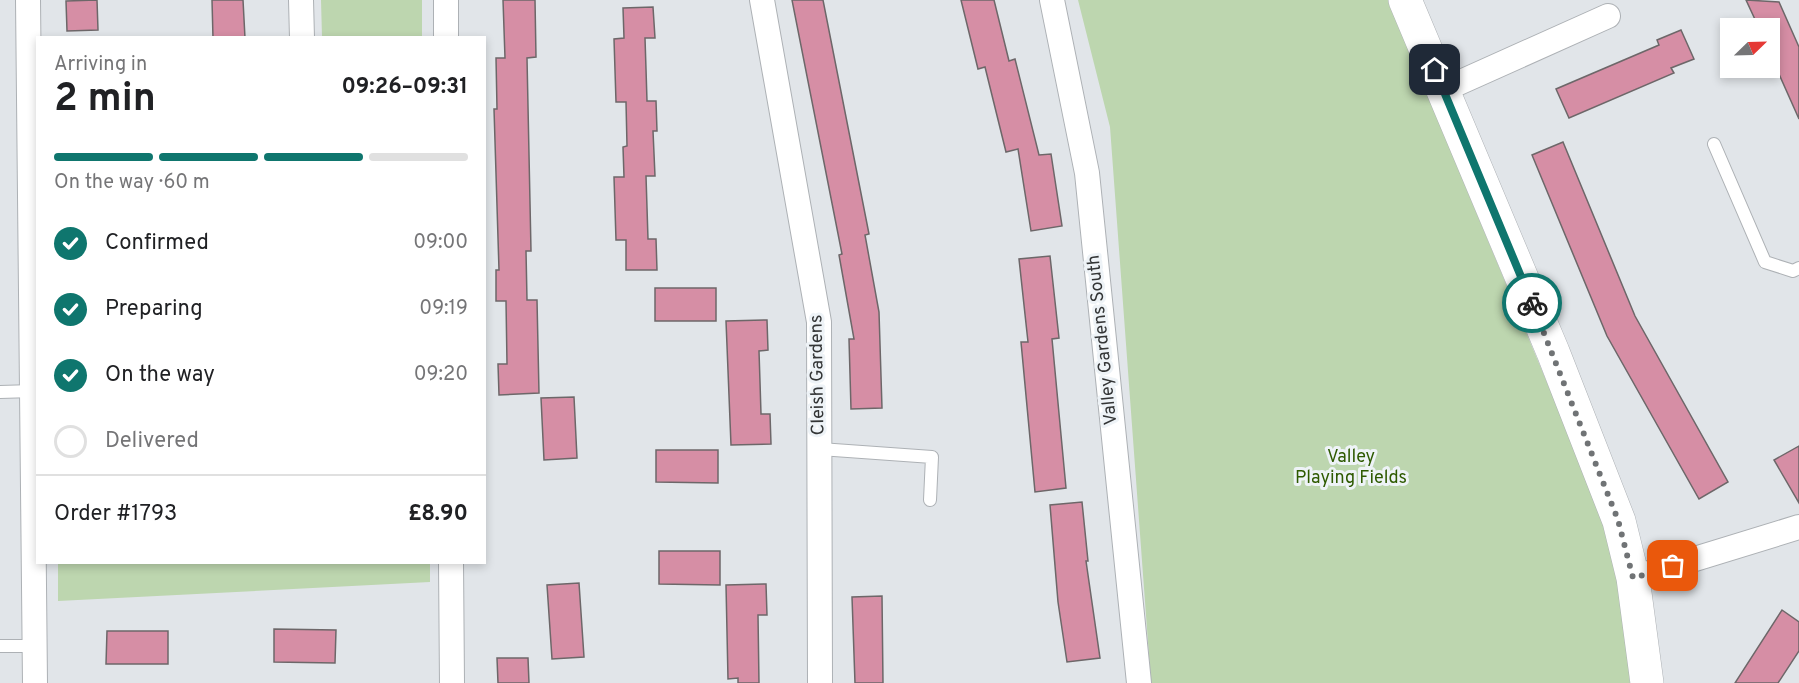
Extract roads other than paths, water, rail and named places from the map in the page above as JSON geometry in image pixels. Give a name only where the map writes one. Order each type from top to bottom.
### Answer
[{"type":"street","points":[[28,0],[35,683]]},
{"type":"street","points":[[301,0],[302,36]]},
{"type":"street","points":[[446,0],[446,36]]},
{"type":"street","name":"Cleish Gardens","points":[[762,0],[819,322],[820,683]]},
{"type":"street","name":"Valley Gardens South","points":[[1052,0],[1087,173],[1139,683]]},
{"type":"street","points":[[1405,0],[1618,520],[1633,578],[1647,683]]},
{"type":"street","points":[[1443,90],[1608,16]]},
{"type":"street","points":[[1633,578],[1799,527]]},
{"type":"street","points":[[451,564],[452,683]]},
{"type":"lane","points":[[1714,144],[1765,262],[1793,271],[1799,268]]},
{"type":"lane","points":[[0,392],[33,391]]},
{"type":"lane","points":[[820,448],[932,456],[930,501]]},
{"type":"lane","points":[[0,646],[34,646]]},
{"type":"park label","name":"Valley Playing Fields","points":[[1351,467]]}]
